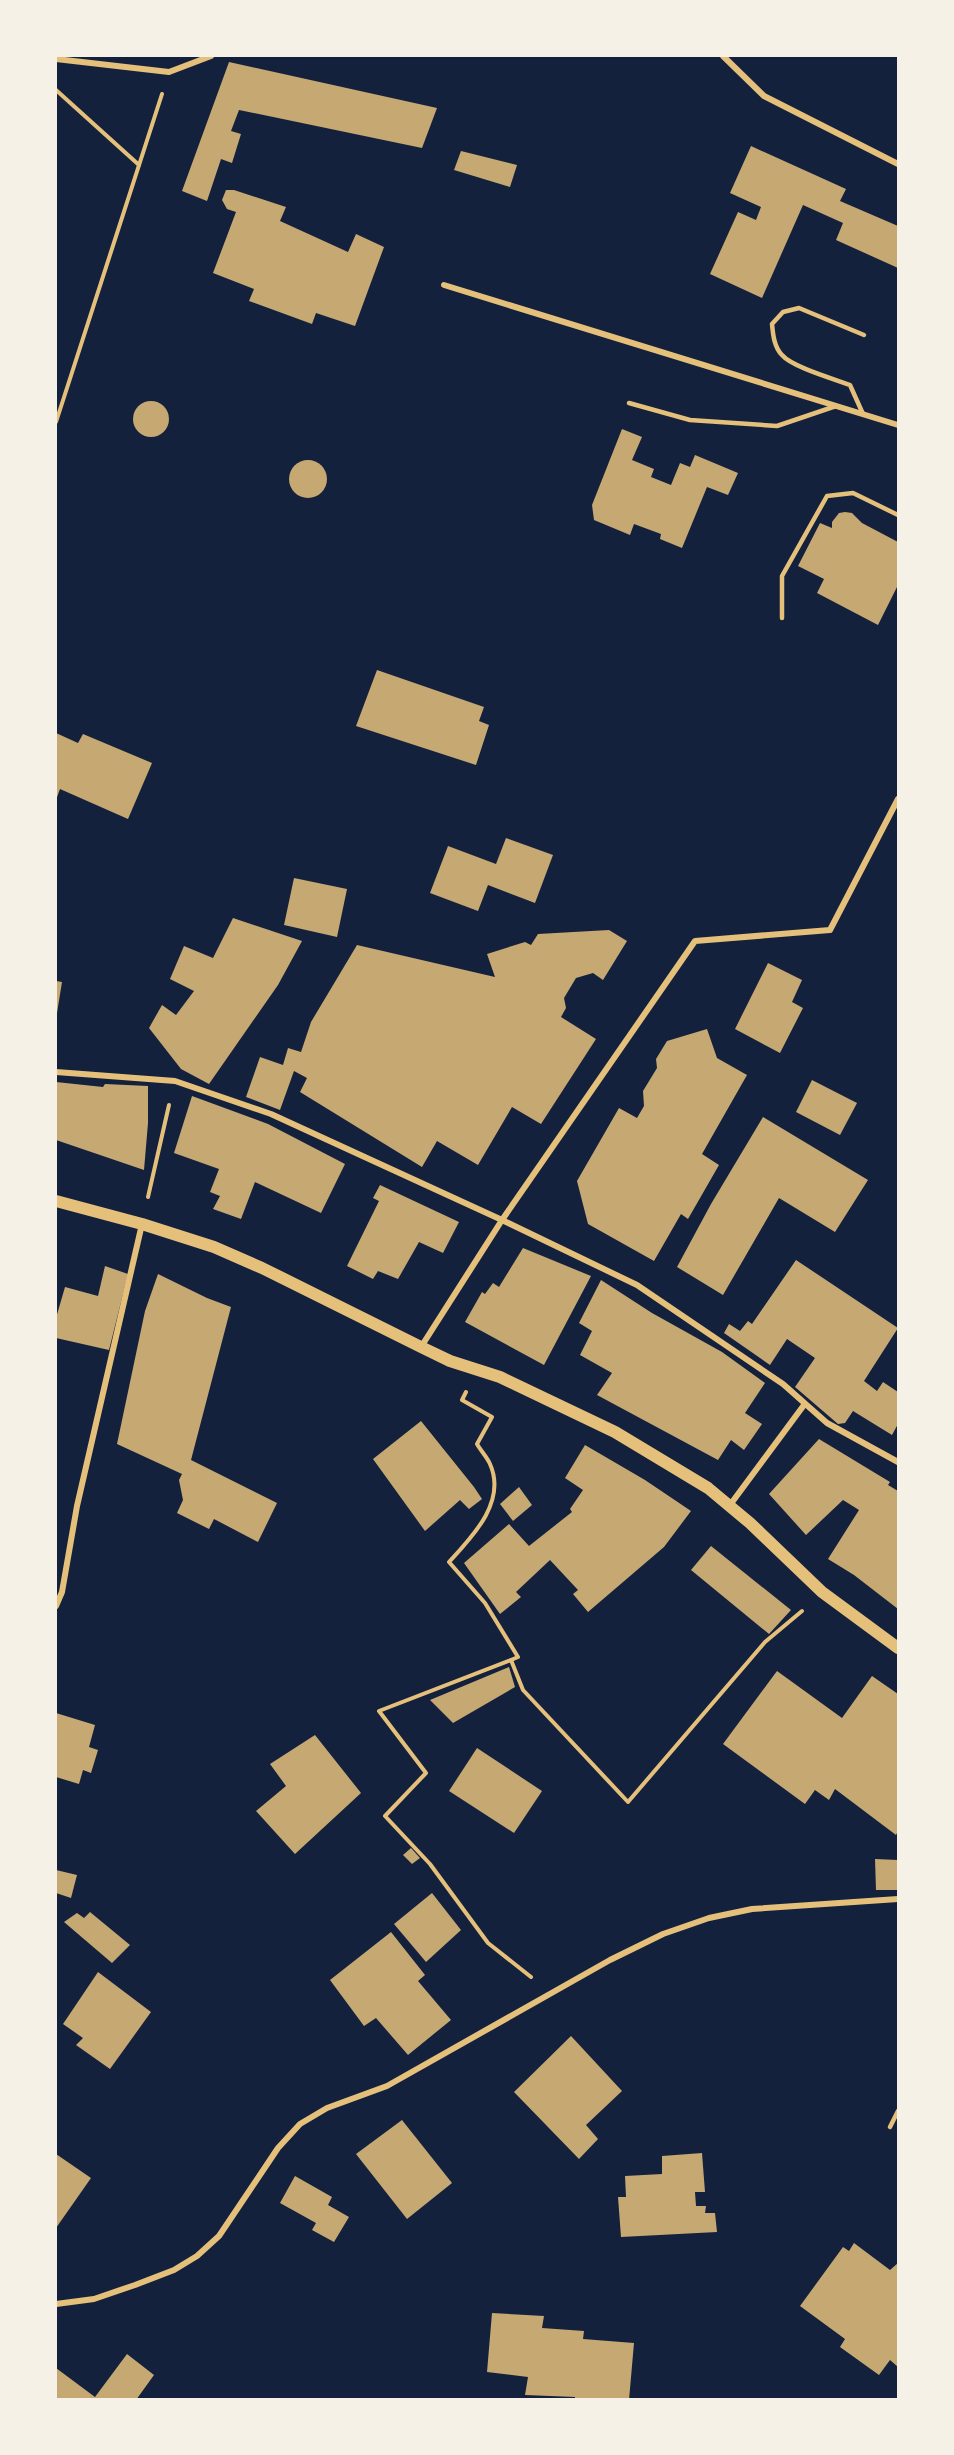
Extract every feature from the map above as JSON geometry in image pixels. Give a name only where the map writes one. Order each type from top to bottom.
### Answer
[{"type":"main road","points":[[56,1201],[142,1224],[214,1247],[262,1268],[450,1361],[500,1377],[615,1432],[688,1476],[729,1505],[822,1592],[898,1648]]},
{"type":"street","points":[[56,59],[169,72],[211,56]]},
{"type":"street","points":[[723,56],[764,96],[898,164]]},
{"type":"street","points":[[444,285],[898,425]]},
{"type":"street","points":[[421,1347],[502,1220],[695,941],[830,930],[898,799]]},
{"type":"street","points":[[56,1072],[175,1081],[271,1114],[502,1220],[638,1285],[783,1384],[827,1423],[898,1462]]},
{"type":"street","points":[[56,1606],[62,1592],[77,1506],[142,1224]]},
{"type":"street","points":[[729,1505],[804,1405]]},
{"type":"street","points":[[56,2304],[94,2299],[174,2270],[197,2256],[219,2236],[278,2148],[300,2124],[327,2108],[387,2086],[610,1960],[663,1934],[709,1918],[752,1909],[898,1899]]},
{"type":"lane","points":[[862,414],[850,385],[813,372],[782,355],[773,337],[772,324],[783,312],[799,308],[864,335]]},
{"type":"lane","points":[[629,403],[690,420],[777,426],[836,406]]},
{"type":"lane","points":[[782,618],[782,576],[827,496],[853,493],[898,514]]},
{"type":"lane","points":[[890,2127],[898,2111]]},
{"type":"path","points":[[56,422],[169,72]]},
{"type":"path","points":[[56,90],[139,165]]},
{"type":"path","points":[[142,1224],[175,1081]]},
{"type":"path","points":[[472,1406],[492,1417],[477,1444],[490,1465],[496,1487],[487,1513],[477,1532],[448,1563],[484,1603],[518,1656],[379,1711],[426,1773],[385,1816],[430,1864],[488,1943],[553,1994]]},
{"type":"path","points":[[511,1660],[523,1690],[628,1802],[765,1642],[822,1592]]},
{"type":"building","points":[[229,62],[437,108],[422,148],[239,110],[231,131],[241,134],[232,163],[221,159],[207,201],[182,191]]},
{"type":"building","points":[[751,146],[846,189],[840,201],[898,226],[898,268],[836,240],[843,223],[803,205],[762,298],[710,274],[738,212],[756,220],[761,207],[730,193]]},
{"type":"building","points":[[461,151],[517,165],[510,187],[454,170]]},
{"type":"building","points":[[226,190],[234,190],[286,207],[280,221],[348,252],[356,234],[384,247],[355,326],[316,313],[312,324],[249,301],[254,289],[213,273],[236,212],[227,209],[222,200]]},
{"type":"building","points":[[151,401],[164,406],[169,419],[164,432],[151,437],[138,432],[133,419],[138,406]]},
{"type":"building","points":[[622,429],[642,437],[632,460],[654,469],[651,477],[671,485],[680,463],[690,467],[695,455],[738,473],[728,495],[707,487],[682,548],[660,539],[661,534],[634,524],[630,535],[594,520],[592,505]]},
{"type":"building","points":[[308,460],[321,466],[327,479],[321,492],[308,498],[295,492],[289,479],[295,466]]},
{"type":"building","points":[[839,513],[852,513],[862,523],[898,542],[898,585],[878,625],[817,593],[824,579],[798,566],[820,523],[832,528],[832,522]]},
{"type":"building","points":[[377,670],[484,707],[479,721],[489,725],[476,765],[356,726]]},
{"type":"building","points":[[56,733],[78,743],[83,734],[152,763],[128,819],[60,789],[56,800]]},
{"type":"building","points":[[506,838],[553,855],[535,903],[488,885],[478,911],[430,893],[448,846],[496,864]]},
{"type":"building","points":[[294,878],[347,889],[337,937],[284,925]]},
{"type":"building","points":[[233,918],[302,941],[278,985],[209,1084],[181,1069],[149,1028],[162,1005],[176,1015],[194,991],[170,979],[184,946],[213,958]]},
{"type":"building","points":[[609,930],[627,941],[603,980],[593,973],[576,978],[564,998],[566,1008],[561,1017],[596,1039],[541,1124],[512,1107],[478,1165],[437,1141],[422,1167],[300,1092],[307,1078],[294,1071],[280,1110],[246,1097],[260,1057],[283,1065],[288,1048],[301,1052],[311,1022],[357,945],[495,977],[487,954],[525,942],[531,945],[538,934]]},
{"type":"building","points":[[768,963],[802,980],[792,1002],[803,1008],[780,1053],[735,1029]]},
{"type":"building","points":[[56,981],[62,982],[57,1013],[56,1013]]},
{"type":"building","points":[[707,1029],[717,1058],[747,1075],[702,1154],[719,1165],[688,1219],[681,1214],[654,1261],[588,1224],[577,1181],[619,1108],[637,1118],[644,1106],[643,1091],[657,1068],[656,1059],[667,1041]]},
{"type":"building","points":[[812,1080],[857,1103],[840,1135],[796,1112]]},
{"type":"building","points":[[56,1082],[103,1087],[105,1084],[148,1086],[144,1170],[56,1140]]},
{"type":"building","points":[[192,1096],[268,1124],[345,1164],[321,1213],[255,1182],[241,1219],[213,1209],[220,1196],[210,1192],[219,1169],[174,1153]]},
{"type":"building","points":[[763,1117],[868,1180],[835,1232],[779,1198],[723,1295],[677,1267],[711,1204]]},
{"type":"building","points":[[380,1185],[459,1222],[443,1253],[419,1242],[398,1279],[378,1271],[373,1279],[347,1266],[379,1201],[373,1198]]},
{"type":"building","points":[[523,1248],[591,1276],[544,1365],[465,1322],[482,1292],[485,1294],[493,1283],[499,1287]]},
{"type":"building","points":[[796,1260],[898,1328],[864,1381],[877,1391],[883,1382],[898,1392],[898,1424],[892,1435],[853,1411],[845,1423],[838,1424],[795,1387],[815,1358],[787,1339],[770,1365],[724,1333],[729,1324],[740,1331],[748,1321],[752,1324]]},
{"type":"building","points":[[105,1266],[128,1274],[109,1350],[56,1338],[56,1318],[65,1287],[98,1296]]},
{"type":"building","points":[[158,1274],[231,1307],[191,1460],[277,1503],[258,1542],[214,1519],[209,1529],[177,1513],[183,1500],[179,1480],[182,1474],[117,1444],[145,1311]]},
{"type":"building","points":[[601,1280],[652,1313],[722,1352],[765,1383],[745,1413],[762,1424],[744,1450],[731,1440],[718,1460],[597,1395],[612,1373],[580,1355],[592,1331],[579,1323]]},
{"type":"building","points":[[421,1421],[482,1499],[469,1509],[460,1500],[425,1531],[373,1459]]},
{"type":"building","points":[[819,1439],[890,1482],[888,1485],[898,1491],[898,1609],[854,1575],[828,1559],[859,1510],[843,1500],[806,1535],[769,1494]]},
{"type":"building","points":[[585,1445],[645,1480],[691,1511],[664,1547],[588,1612],[573,1594],[578,1590],[550,1560],[516,1592],[521,1597],[500,1614],[464,1563],[509,1524],[529,1546],[572,1512],[570,1509],[583,1490],[565,1478]]},
{"type":"building","points":[[519,1487],[532,1505],[513,1521],[500,1504]]},
{"type":"building","points":[[711,1546],[791,1610],[769,1634],[691,1570]]},
{"type":"building","points":[[509,1667],[515,1687],[453,1723],[430,1700]]},
{"type":"building","points":[[777,1671],[842,1718],[872,1676],[898,1694],[898,1831],[896,1835],[835,1789],[829,1800],[815,1790],[805,1804],[723,1744]]},
{"type":"building","points":[[56,1713],[95,1725],[89,1747],[98,1750],[91,1773],[83,1770],[79,1784],[56,1777]]},
{"type":"building","points":[[315,1735],[361,1793],[295,1854],[256,1811],[286,1786],[270,1764]]},
{"type":"building","points":[[477,1748],[542,1791],[514,1833],[449,1791]]},
{"type":"building","points":[[411,1848],[420,1858],[412,1864],[403,1855]]},
{"type":"building","points":[[875,1859],[898,1860],[898,1890],[876,1890]]},
{"type":"building","points":[[56,1870],[77,1875],[71,1898],[56,1893]]},
{"type":"building","points":[[432,1893],[461,1930],[426,1962],[394,1924]]},
{"type":"building","points":[[90,1912],[130,1945],[112,1963],[64,1922],[77,1913],[84,1918]]},
{"type":"building","points":[[391,1932],[425,1975],[418,1981],[451,2020],[408,2055],[376,2018],[364,2026],[330,1980]]},
{"type":"building","points":[[98,1972],[151,2012],[110,2069],[76,2045],[83,2038],[63,2024]]},
{"type":"building","points":[[571,2036],[622,2091],[586,2125],[598,2139],[579,2159],[514,2092]]},
{"type":"building","points":[[402,2120],[452,2183],[407,2219],[356,2154]]},
{"type":"building","points":[[702,2153],[705,2192],[695,2192],[696,2206],[706,2206],[705,2213],[715,2213],[717,2232],[621,2237],[618,2197],[626,2197],[625,2176],[662,2174],[662,2156]]},
{"type":"building","points":[[56,2154],[91,2178],[56,2228]]},
{"type":"building","points":[[295,2176],[332,2197],[328,2205],[349,2217],[334,2242],[312,2230],[316,2223],[280,2203]]},
{"type":"building","points":[[854,2243],[890,2270],[898,2263],[898,2367],[890,2360],[879,2375],[840,2347],[845,2339],[800,2306],[843,2247],[849,2251]]},
{"type":"building","points":[[492,2313],[544,2316],[542,2328],[584,2331],[583,2339],[634,2343],[629,2400],[575,2400],[575,2397],[525,2395],[528,2377],[487,2372]]},
{"type":"building","points":[[127,2354],[154,2375],[136,2400],[56,2400],[56,2368],[95,2397]]}]
